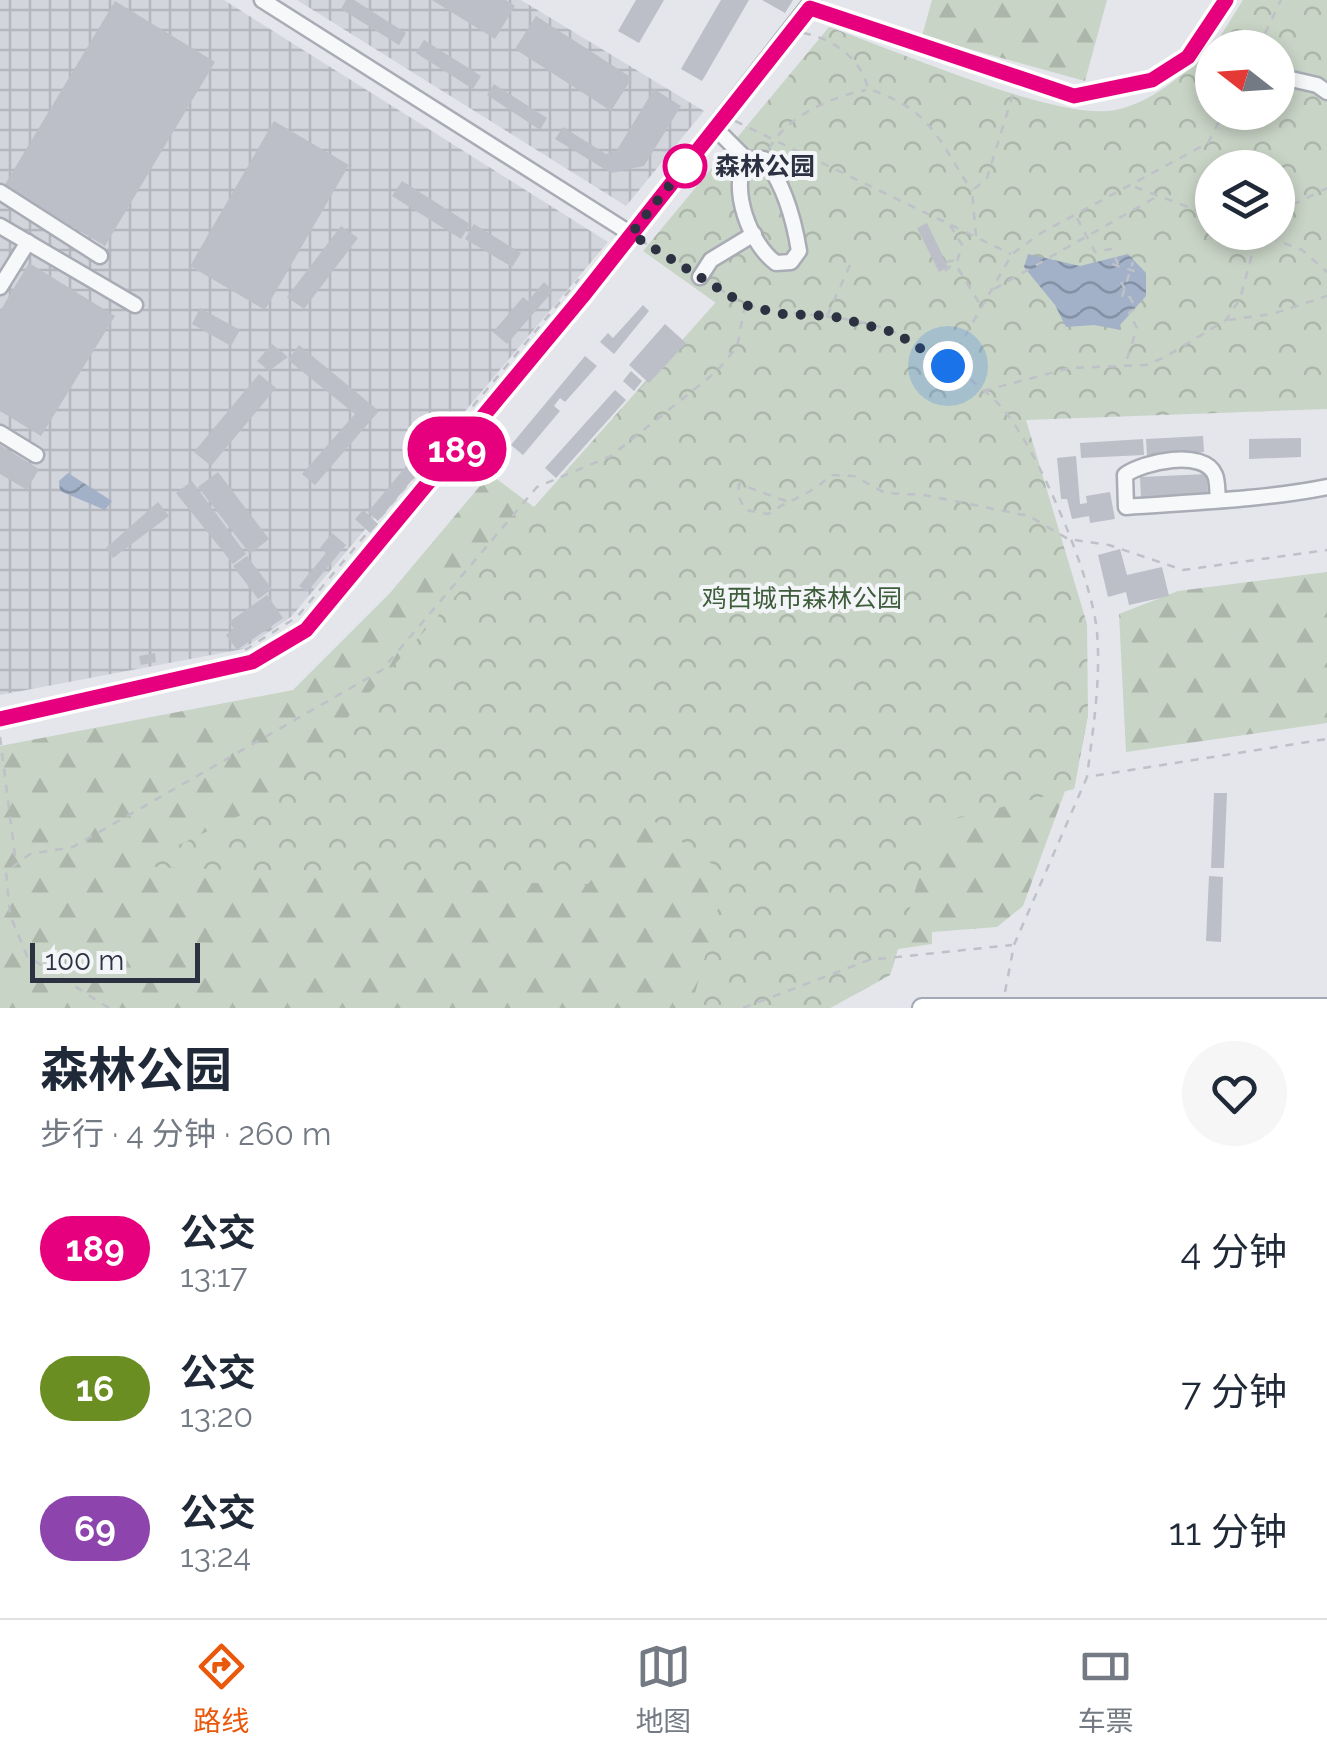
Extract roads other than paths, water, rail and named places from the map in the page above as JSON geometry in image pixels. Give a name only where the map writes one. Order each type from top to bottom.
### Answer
[{"type":"main road","points":[[922,1008],[1327,1008]]},
{"type":"street","points":[[262,0],[631,234]]},
{"type":"street","points":[[0,719],[252,662],[306,630],[631,234],[811,4],[1074,96],[1152,80],[1188,57],[1226,0]]},
{"type":"street","points":[[1295,80],[1317,85],[1327,92]]},
{"type":"street","points":[[720,122],[746,159]]},
{"type":"street","points":[[746,159],[764,159],[775,172],[799,251],[791,262],[776,263],[762,253],[740,191],[740,170],[746,159]]},
{"type":"street","points":[[0,192],[100,256]]},
{"type":"street","points":[[0,226],[135,306]]},
{"type":"street","points":[[700,277],[711,260],[754,234]]},
{"type":"street","points":[[0,288],[28,242]]},
{"type":"street","points":[[0,433],[36,455]]},
{"type":"street","points":[[1218,500],[1215,475],[1207,465],[1192,460],[1140,464],[1125,475],[1126,507],[1218,500],[1327,487]]},
{"type":"water","points":[[1028,254],[1080,266],[1128,254],[1146,273],[1146,296],[1120,325],[1121,330],[1094,325],[1066,327],[1055,305],[1024,267]]},
{"type":"water","points":[[68,473],[112,501],[105,510],[60,491],[59,481]]},
{"type":"place","name":"森林公园","points":[[685,166]]},
{"type":"park label","name":"鸡西城市森林公园","points":[[802,598]]}]
